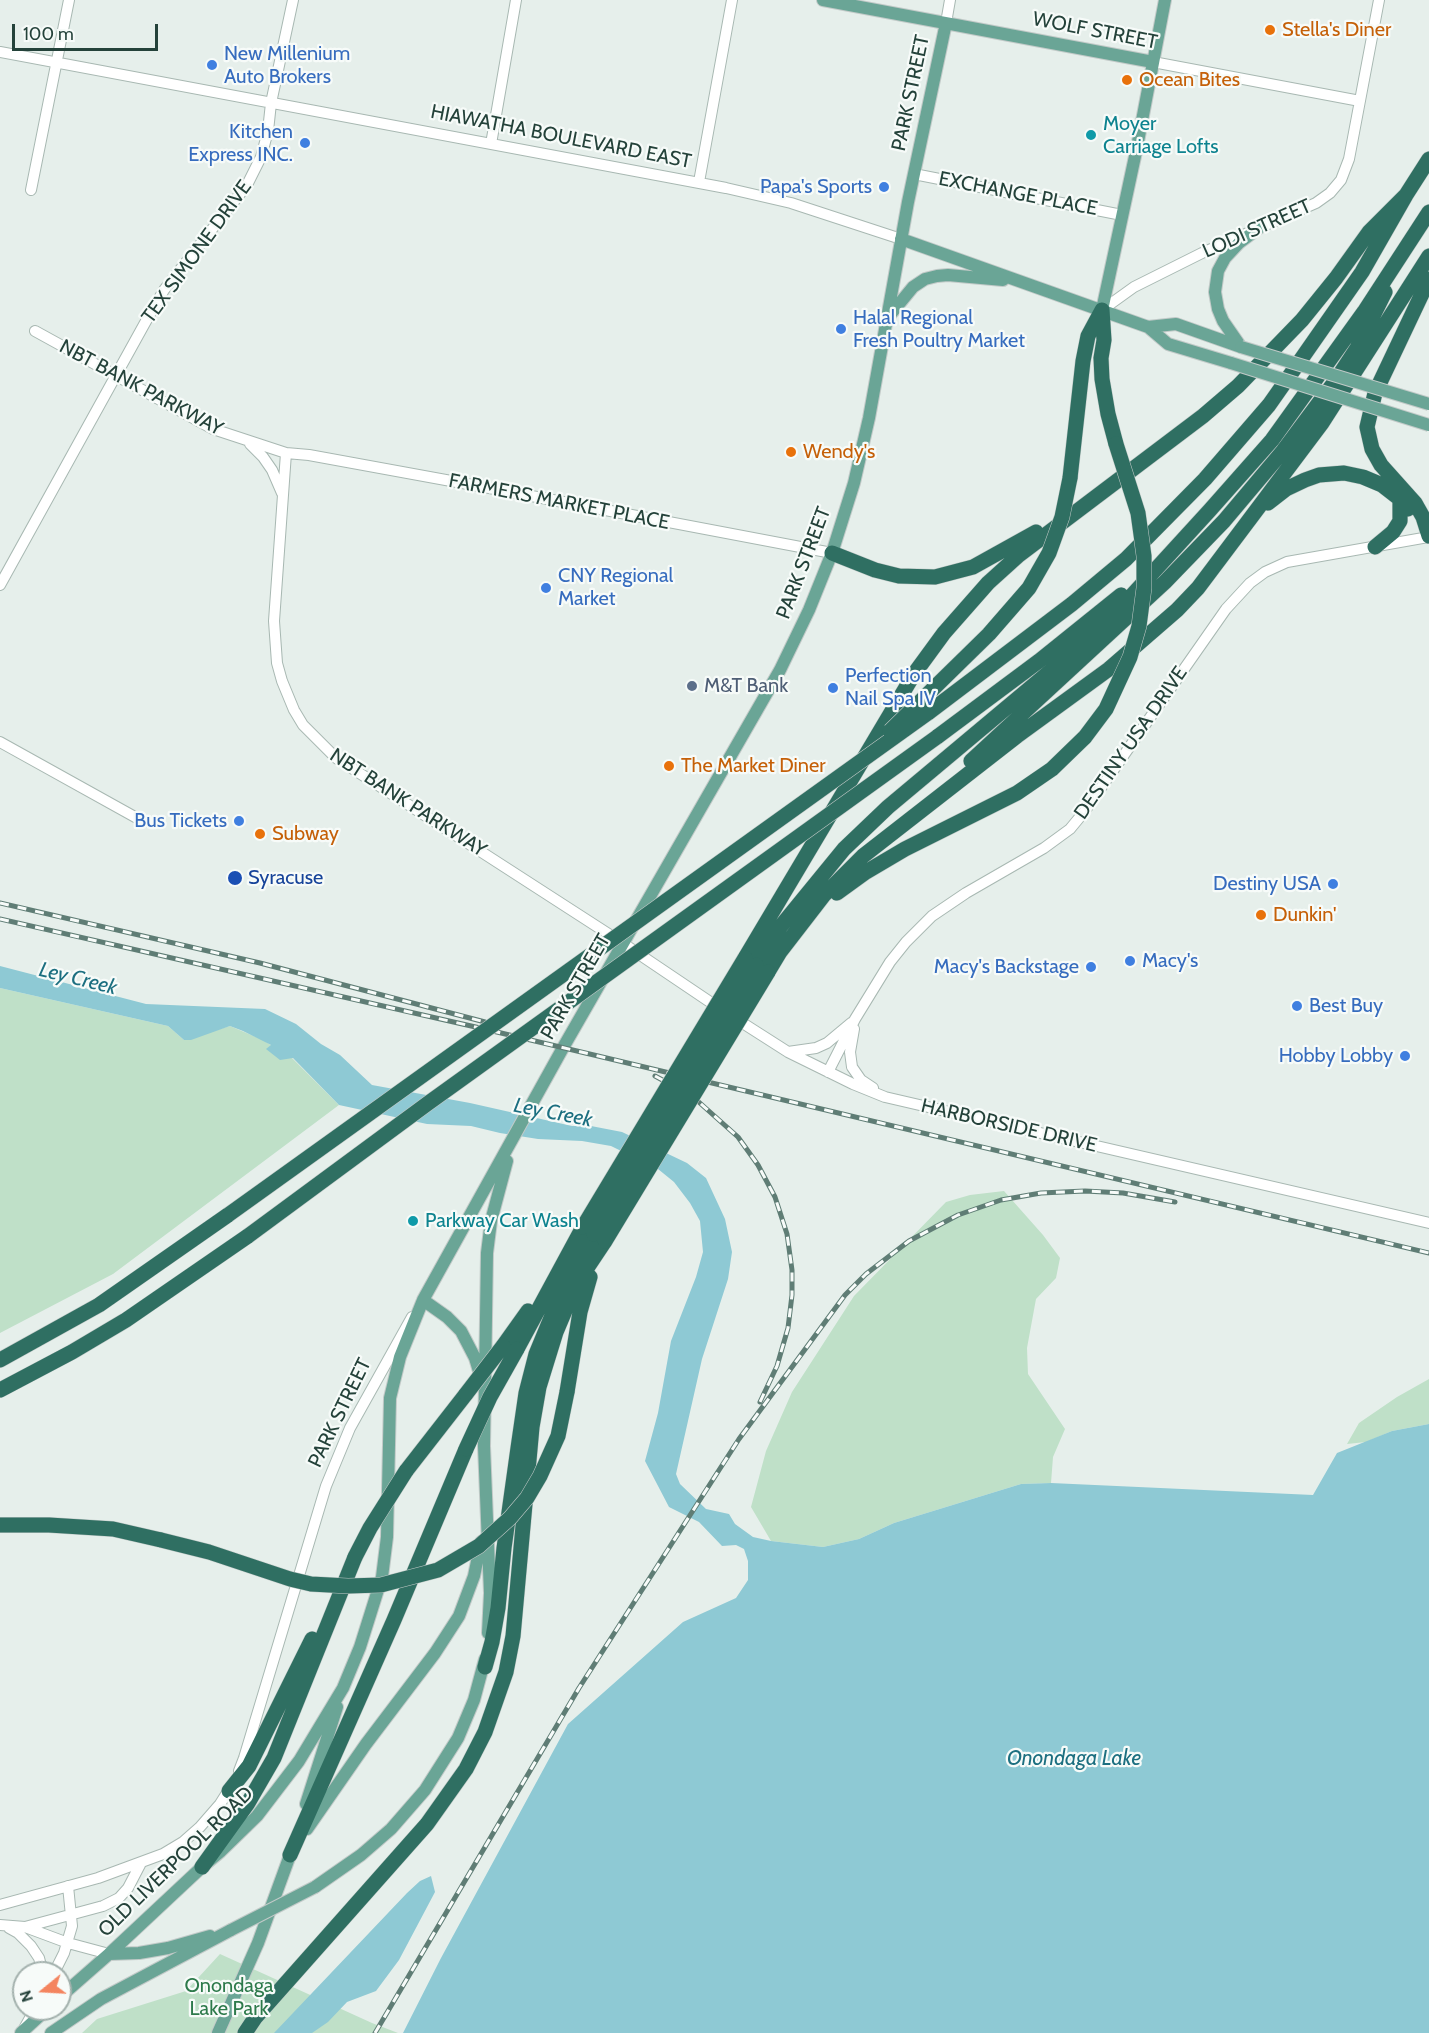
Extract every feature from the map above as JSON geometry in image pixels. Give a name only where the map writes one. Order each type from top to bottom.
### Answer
[{"type":"highway","points":[[0,1360],[99,1305],[228,1215],[928,713],[1081,597],[1126,559],[1205,479],[1269,405],[1362,272],[1429,159]]},
{"type":"highway","points":[[485,1667],[498,1608],[526,1393],[536,1354],[560,1296],[594,1234],[756,965],[914,674],[944,633],[988,583],[1019,555],[1203,416],[1238,386],[1302,320],[1369,232],[1406,195]]},
{"type":"highway","points":[[290,1855],[394,1620],[510,1347],[565,1260],[594,1234],[781,926],[844,849],[888,807],[1103,627],[1210,510],[1272,440],[1364,312],[1429,212]]},
{"type":"highway","points":[[903,825],[1165,582],[1224,522],[1283,452],[1346,364],[1371,323],[1401,254]]},
{"type":"highway","points":[[756,965],[780,952],[824,895],[863,856],[1017,736],[1109,669],[1198,588],[1323,423],[1429,256]]},
{"type":"highway","points":[[1426,537],[1372,449],[1367,427],[1374,393],[1429,279]]},
{"type":"highway","points":[[855,764],[989,634],[1029,588],[1049,553],[1062,517],[1070,478],[1083,361],[1088,336],[1102,310]]},
{"type":"highway","points":[[801,924],[834,895],[866,872],[905,849],[1017,793],[1052,769],[1085,738],[1106,709],[1130,657],[1139,626],[1144,588],[1144,556],[1138,513],[1116,444],[1102,379],[1101,358],[1104,340],[1102,310]]},
{"type":"highway","points":[[1250,519],[1286,489],[1319,475],[1344,473],[1363,477],[1429,505]]},
{"type":"highway","points":[[1375,547],[1393,532],[1400,521],[1401,493]]},
{"type":"highway","points":[[832,553],[875,570],[899,576],[920,578],[953,574],[996,555],[1098,495]]},
{"type":"highway","points":[[0,1390],[126,1320],[248,1236],[551,1014],[937,737],[1111,604],[1210,510]]},
{"type":"highway","points":[[0,1526],[49,1525],[114,1529],[209,1552],[311,1584],[381,1585],[438,1570],[479,1546],[510,1518],[527,1498],[540,1476],[558,1437],[580,1312],[587,1285],[594,1234]]},
{"type":"highway","points":[[245,2033],[427,1824],[466,1769],[485,1732],[506,1672],[513,1636],[532,1427],[539,1387],[556,1332],[589,1265],[594,1234]]},
{"type":"highway","points":[[202,1867],[248,1803],[274,1758],[355,1557],[370,1528],[406,1472],[466,1394],[510,1347]]},
{"type":"highway","points":[[229,1791],[249,1766],[338,1583],[355,1557]]},
{"type":"main road","name":"WOLF STREET","points":[[823,0],[1153,62]]},
{"type":"main road","points":[[1102,310],[1165,0]]},
{"type":"main road","name":"PARK STREET","points":[[423,1300],[780,670],[809,610],[832,553],[854,483],[946,23]]},
{"type":"main road","points":[[1241,347],[1223,321],[1218,309],[1215,292],[1218,271],[1225,258],[1239,243],[1259,228]]},
{"type":"main road","name":"HIAWATHA BOULEVARD EAST","points":[[901,240],[1148,327]]},
{"type":"main road","points":[[889,316],[913,287],[925,279],[948,275],[1019,281]]},
{"type":"main road","points":[[1148,327],[1176,324],[1241,347],[1429,404]]},
{"type":"main road","points":[[1148,327],[1168,344],[1429,425]]},
{"type":"main road","points":[[51,2033],[101,1999],[315,1887],[362,1856],[391,1829],[425,1790],[458,1738],[485,1667],[490,1593],[485,1395],[487,1253],[490,1221],[513,1140]]},
{"type":"main road","points":[[423,1300],[447,1317],[466,1339],[475,1358],[485,1395]]},
{"type":"main road","name":"OLD LIVERPOOL ROAD","points":[[72,1986],[220,1852],[256,1816],[299,1761],[343,1688],[360,1647],[382,1577],[387,1537],[390,1398],[400,1357],[423,1300]]},
{"type":"main road","points":[[290,1855],[334,1789],[435,1653],[459,1616],[474,1576],[486,1476]]},
{"type":"main road","points":[[218,2033],[258,1943],[290,1855],[343,1688]]},
{"type":"main road","points":[[109,1954],[139,1953],[168,1948],[231,1930]]},
{"type":"main road","points":[[22,2033],[34,2021]]},
{"type":"street","points":[[31,190],[69,0]]},
{"type":"street","name":"TEX SIMONE DRIVE","points":[[0,585],[164,290],[247,185],[261,157],[268,131],[271,103],[293,0]]},
{"type":"street","points":[[491,144],[516,0]]},
{"type":"street","points":[[699,182],[732,0]]},
{"type":"street","name":"PARK STREET","points":[[946,23],[950,0]]},
{"type":"street","name":"LODI STREET","points":[[1102,310],[1134,287],[1202,253],[1316,203],[1330,193],[1341,180],[1349,159],[1379,0]]},
{"type":"street","name":"HIAWATHA BOULEVARD EAST","points":[[0,52],[699,182],[791,203],[901,240]]},
{"type":"street","name":"WOLF STREET","points":[[1153,62],[1360,101]]},
{"type":"street","name":"EXCHANGE PLACE","points":[[914,174],[1122,215]]},
{"type":"street","name":"NBT BANK PARKWAY","points":[[35,332],[116,375],[193,420],[286,453],[273,621],[282,681],[303,725],[336,758],[624,944]]},
{"type":"street","name":"NBT BANK PARKWAY","points":[[248,441],[267,463],[283,496]]},
{"type":"street","name":"FARMERS MARKET PLACE","points":[[286,453],[321,457],[832,553]]},
{"type":"street","name":"DESTINY USA DRIVE","points":[[828,1072],[855,1019],[890,962],[906,942],[932,916],[966,893],[1044,848],[1072,826],[1084,813],[1226,609],[1250,583],[1265,572],[1287,562],[1426,537]]},
{"type":"street","points":[[0,742],[144,822]]},
{"type":"street","name":"HARBORSIDE DRIVE","points":[[624,944],[788,1052],[885,1097],[1429,1223]]},
{"type":"street","points":[[788,1052],[816,1048],[827,1043],[855,1019]]},
{"type":"street","points":[[855,1019],[850,1052],[852,1067],[861,1080],[885,1097]]},
{"type":"street","name":"PARK STREET","points":[[0,1905],[68,1886],[163,1854],[183,1842],[220,1804],[229,1791],[244,1758],[314,1522],[341,1446],[365,1399],[423,1300]]},
{"type":"street","points":[[25,1928],[103,1906],[119,1898],[128,1888],[141,1863]]},
{"type":"street","name":"OLD LIVERPOOL ROAD","points":[[60,1961],[68,1943],[72,1926],[68,1886]]},
{"type":"street","points":[[0,1925],[25,1928],[109,1954]]},
{"type":"street","points":[[0,1925],[18,1934],[31,1946],[40,1961]]},
{"type":"green space","points":[[0,988],[168,1026],[184,1040],[230,1026],[272,1046],[267,1049],[292,1058],[339,1105],[113,1274],[0,1333]]},
{"type":"green space","points":[[1004,1191],[1060,1258],[1056,1278],[1036,1299],[1027,1348],[1028,1374],[1065,1429],[1053,1457],[1051,1483],[1021,1484],[894,1523],[859,1539],[823,1547],[771,1541],[751,1507],[766,1451],[792,1392],[854,1296],[946,1202],[970,1195]]},
{"type":"green space","points":[[1429,1379],[1429,1424],[1392,1431],[1366,1442],[1347,1444],[1359,1423]]},
{"type":"green space","name":"Onondaga Lake Park","points":[[220,1954],[398,2033],[82,2033],[97,2019],[186,1991]]},
{"type":"water","name":"Onondaga Lake","points":[[0,966],[146,1004],[265,1009],[296,1024],[321,1044],[340,1055],[372,1085],[470,1103],[572,1126],[591,1126],[622,1132],[687,1163],[706,1178],[725,1219],[732,1252],[728,1279],[702,1359],[676,1474],[680,1484],[706,1509],[729,1514],[735,1524],[753,1537],[823,1547],[859,1539],[894,1523],[1021,1484],[1051,1483],[1313,1495],[1337,1453],[1392,1431],[1429,1424],[1429,2033],[403,2033],[441,1958],[568,1724],[683,1622],[736,1598],[748,1580],[748,1561],[744,1549],[736,1545],[722,1546],[699,1522],[669,1507],[645,1461],[658,1413],[671,1341],[696,1277],[703,1252],[700,1221],[674,1182],[658,1169],[611,1146],[582,1141],[538,1139],[471,1126],[427,1124],[339,1105],[293,1058],[280,1060],[266,1049],[271,1045],[243,1031],[230,1026],[191,1040],[184,1040],[168,1026],[0,988]]},
{"type":"water","points":[[431,1876],[435,1892],[399,1960],[376,1991],[347,2002],[328,2022],[312,2033],[274,2033],[407,1893],[420,1881]]},
{"type":"railway","points":[[0,903],[260,963],[485,1022]]},
{"type":"railway","points":[[0,919],[480,1028],[1429,1253]]},
{"type":"railway","points":[[655,1076],[692,1096],[738,1137],[758,1165],[775,1197],[787,1234],[792,1270],[788,1328],[777,1366],[760,1402]]},
{"type":"railway","points":[[375,2033],[579,1688],[739,1439],[845,1295],[866,1274],[909,1241],[958,1215],[1001,1200],[1041,1193],[1085,1191],[1123,1193],[1175,1202]]},
{"type":"place","name":"Stella's Diner","points":[[1270,30]]},
{"type":"place","name":"New Millenium Auto Brokers","points":[[212,65]]},
{"type":"place","name":"Ocean Bites","points":[[1127,80]]},
{"type":"place","name":"Moyer Carriage Lofts","points":[[1091,135]]},
{"type":"place","name":"Kitchen Express INC.","points":[[305,143]]},
{"type":"place","name":"Papa's Sports","points":[[884,187]]},
{"type":"place","name":"Halal Regional Fresh Poultry Market","points":[[841,329]]},
{"type":"place","name":"Wendy's","points":[[791,452]]},
{"type":"place","name":"CNY Regional Market","points":[[546,588]]},
{"type":"place","name":"M&T Bank","points":[[692,686]]},
{"type":"place","name":"Perfection Nail Spa IV","points":[[833,688]]},
{"type":"place","name":"The Market Diner","points":[[669,766]]},
{"type":"place","name":"Bus Tickets","points":[[239,821]]},
{"type":"place","name":"Subway","points":[[260,834]]},
{"type":"place","name":"Syracuse","points":[[235,878]]},
{"type":"place","name":"Destiny USA","points":[[1333,884]]},
{"type":"place","name":"Dunkin'","points":[[1261,915]]},
{"type":"place","name":"Macy's","points":[[1130,961]]},
{"type":"place","name":"Macy's Backstage","points":[[1091,967]]},
{"type":"place","name":"Best Buy","points":[[1297,1006]]},
{"type":"place","name":"Hobby Lobby","points":[[1405,1056]]},
{"type":"place","name":"Parkway Car Wash","points":[[413,1221]]},
{"type":"water label","name":"Ley Creek","points":[[78,979]]},
{"type":"water label","name":"Ley Creek","points":[[553,1113]]}]
